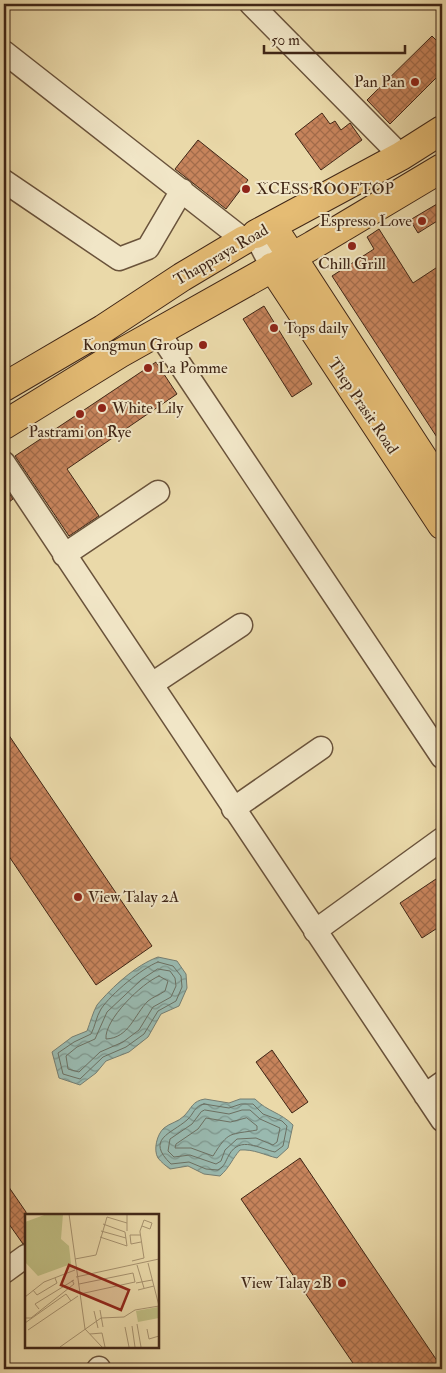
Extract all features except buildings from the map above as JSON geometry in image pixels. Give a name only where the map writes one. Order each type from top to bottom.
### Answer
[{"type":"main road","name":"Thappraya Road","points":[[4,387],[103,329],[182,277],[257,233],[401,156],[442,130]]},
{"type":"main road","points":[[4,424],[119,354],[159,333],[442,168]]},
{"type":"main road","name":"Thep Prasit Road","points":[[257,233],[282,262],[442,487]]},
{"type":"main road","name":"Thep Prasit Road","points":[[282,262],[442,525]]},
{"type":"street","points":[[251,4],[401,156]]},
{"type":"street","points":[[4,52],[182,190],[257,233]]},
{"type":"street","points":[[4,181],[119,259],[148,248],[182,190]]},
{"type":"street","points":[[159,333],[442,757]]},
{"type":"street","points":[[4,464],[152,684],[233,810],[315,932],[434,1089],[442,1120]]},
{"type":"street","points":[[64,555],[158,492]]},
{"type":"street","points":[[152,684],[241,625]]},
{"type":"street","points":[[233,810],[321,748]]},
{"type":"street","points":[[315,932],[442,839]]},
{"type":"street","points":[[4,1272],[25,1257]]},
{"type":"water","points":[[158,957],[177,961],[186,974],[187,988],[179,1006],[161,1014],[148,1037],[129,1052],[106,1061],[96,1073],[80,1085],[59,1078],[52,1052],[72,1037],[87,1031],[97,1005],[110,991],[141,965]]},
{"type":"water","points":[[205,1099],[229,1103],[240,1099],[255,1099],[293,1125],[288,1148],[277,1158],[254,1151],[240,1150],[220,1176],[204,1174],[188,1166],[170,1169],[157,1155],[156,1142],[159,1134],[164,1128],[184,1116],[195,1103]]},
{"type":"place","name":"Pan Pan","points":[[415,82]]},
{"type":"place","name":"XCESS ROOFTOP","points":[[246,189]]},
{"type":"place","name":"Espresso Love","points":[[422,221]]},
{"type":"place","name":"Chill Grill","points":[[352,246]]},
{"type":"place","name":"Tops daily","points":[[274,328]]},
{"type":"place","name":"Kongmun Group","points":[[203,345]]},
{"type":"place","name":"La Pomme","points":[[148,368]]},
{"type":"place","name":"White Lily","points":[[102,408]]},
{"type":"place","name":"Pastrami on Rye","points":[[80,414]]},
{"type":"place","name":"View Talay 2A","points":[[78,897]]},
{"type":"place","name":"View Talay 2B","points":[[342,1283]]}]
